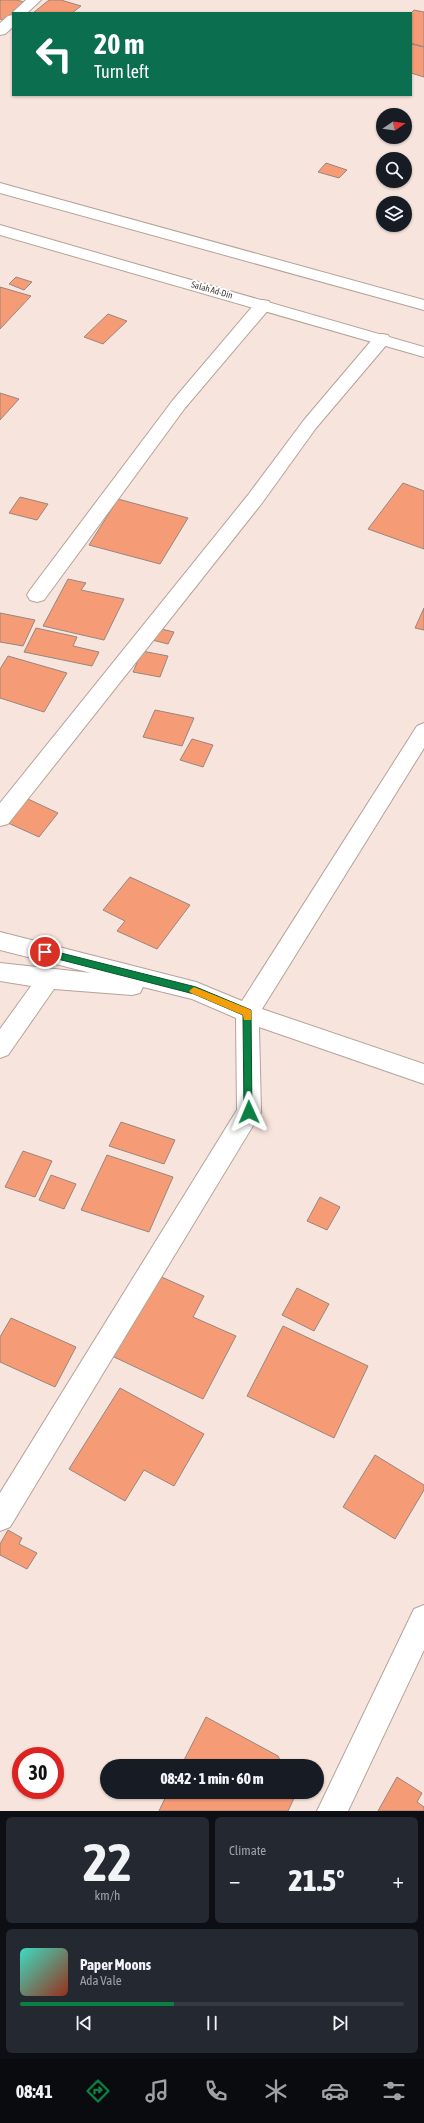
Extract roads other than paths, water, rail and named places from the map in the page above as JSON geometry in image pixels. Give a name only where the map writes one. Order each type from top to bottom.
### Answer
[{"type":"main road","points":[[21,12],[34,0]]},
{"type":"main road","points":[[0,30],[12,20]]},
{"type":"main road","points":[[0,188],[424,305]]},
{"type":"main road","name":"Salah Ad-Din","points":[[0,230],[424,352]]},
{"type":"main road","points":[[37,595],[179,404],[263,305]]},
{"type":"main road","points":[[0,818],[255,499],[310,424],[382,340]]},
{"type":"main road","points":[[0,1518],[249,1112],[247,1013],[424,731]]},
{"type":"main road","points":[[0,941],[196,991],[247,1013],[424,1074]]},
{"type":"main road","points":[[0,972],[48,979],[196,991]]},
{"type":"main road","points":[[0,1048],[48,979]]},
{"type":"main road","points":[[332,1811],[424,1618]]}]
